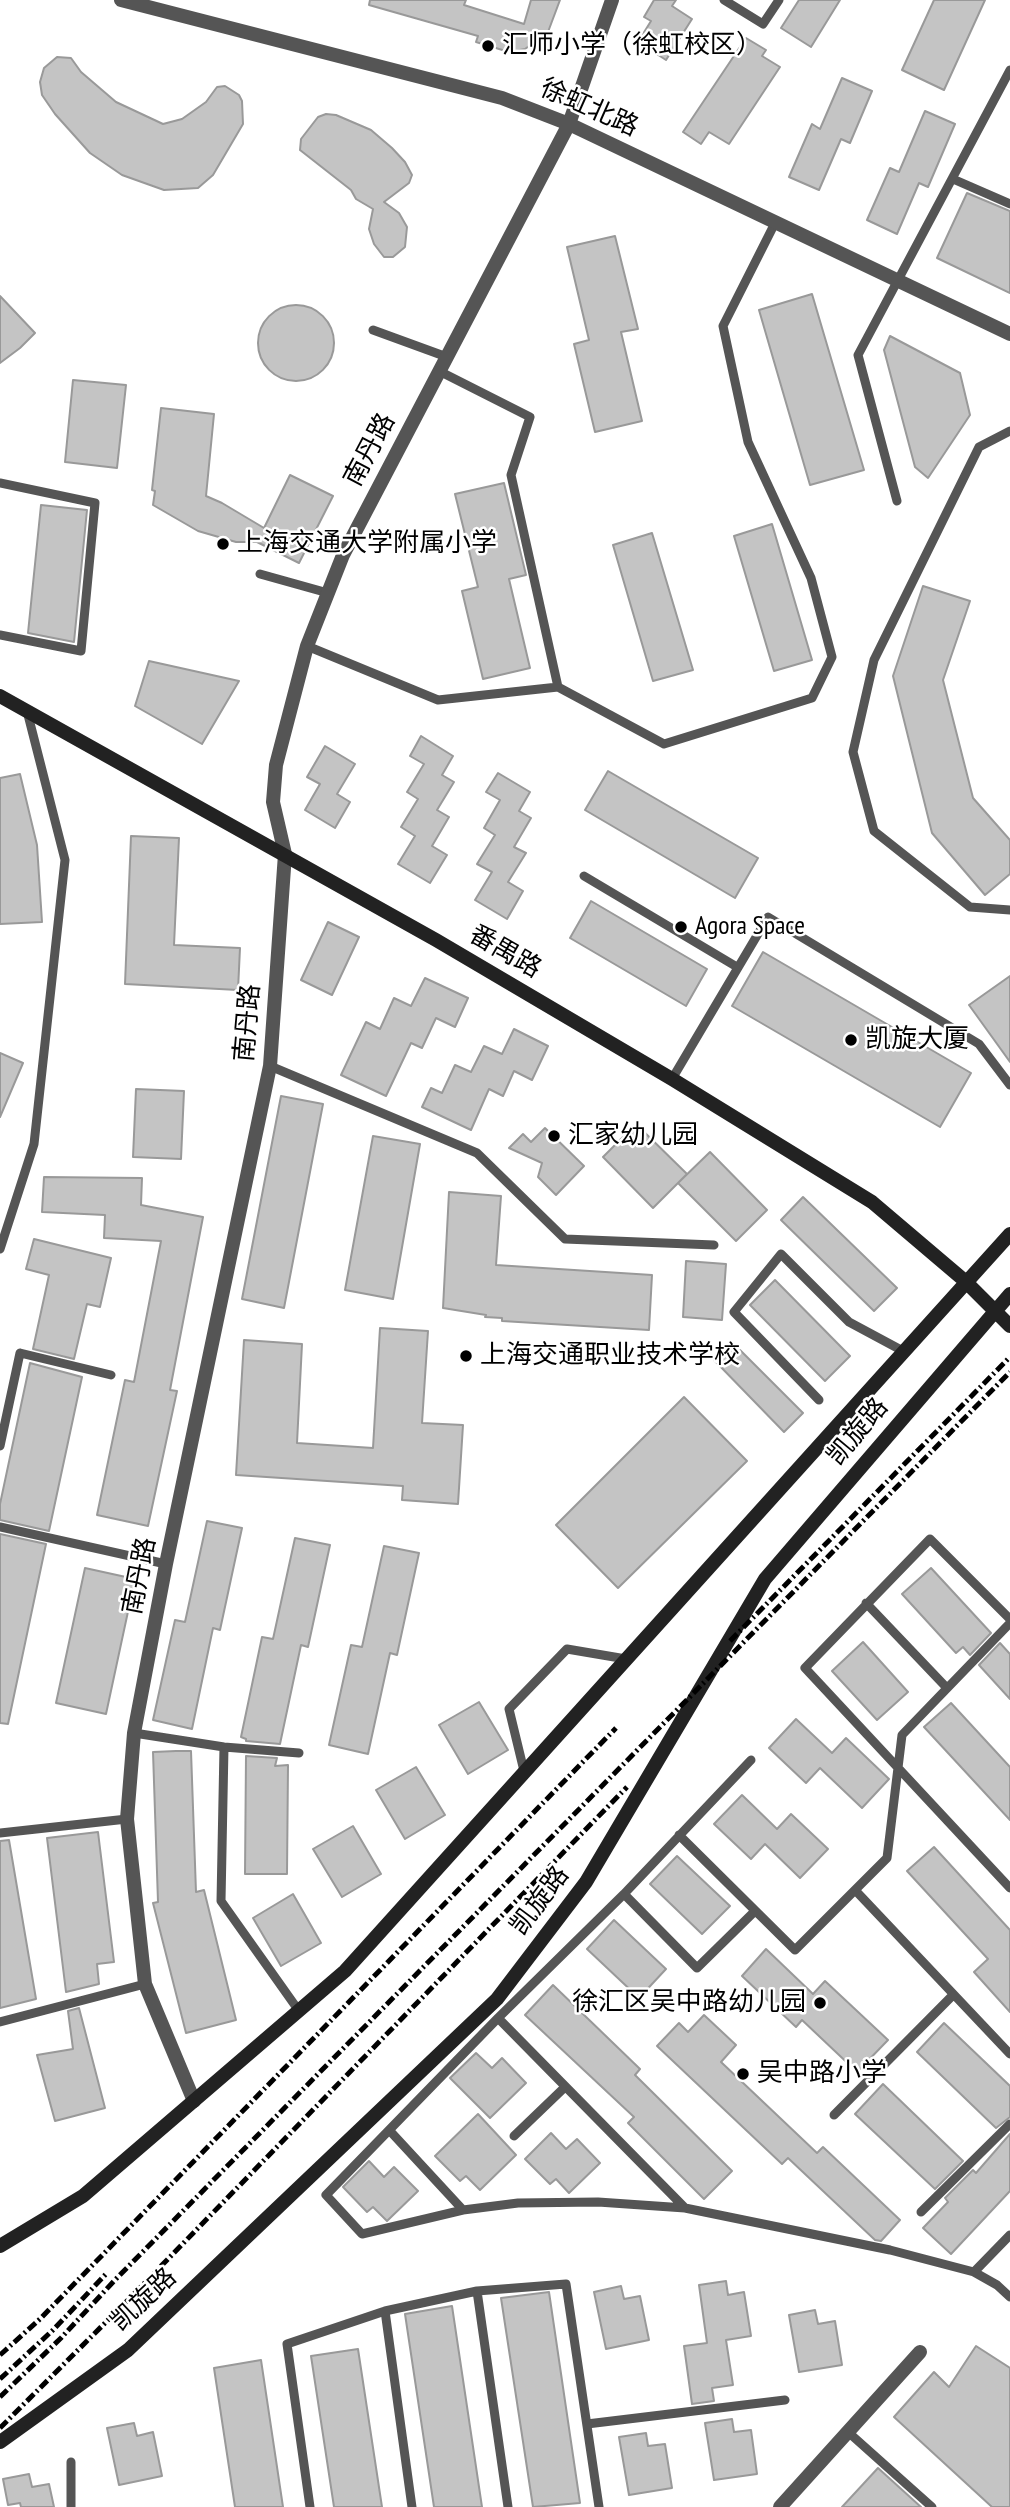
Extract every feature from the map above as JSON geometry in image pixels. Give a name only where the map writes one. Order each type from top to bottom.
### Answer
[{"type":"street","name":"徐虹北路","points":[[121,0],[502,98],[569,124],[1010,334]]},
{"type":"street","name":"南丹路","points":[[194,2101],[145,1984],[127,1819],[134,1733],[166,1564],[271,1066],[285,855],[273,802],[276,765],[307,646],[343,555],[569,124],[612,0]]},
{"type":"street","name":"番禺路","points":[[0,696],[285,855],[672,1079],[872,1202],[965,1281],[1010,1326]]},
{"type":"street","name":"凯旋路","points":[[0,2246],[83,2196],[345,1971],[1010,1234]]},
{"type":"street","name":"凯旋路","points":[[0,2442],[128,2350],[497,1999],[586,1882],[765,1579],[1010,1294]]},
{"type":"street","points":[[780,2507],[920,2352]]},
{"type":"lane","points":[[724,0],[763,24],[779,0]]},
{"type":"lane","points":[[897,501],[858,355],[1010,70]]},
{"type":"lane","points":[[953,179],[1010,204]]},
{"type":"lane","points":[[307,646],[438,701],[558,687],[664,744],[812,698],[832,657],[811,578],[748,442],[723,326],[775,223]]},
{"type":"lane","points":[[373,330],[447,357]]},
{"type":"lane","points":[[439,371],[530,417],[511,475],[558,687]]},
{"type":"lane","points":[[1010,431],[979,447],[874,660],[853,752],[874,831],[970,907],[1010,910]]},
{"type":"lane","points":[[0,483],[95,503],[81,651],[0,635]]},
{"type":"lane","points":[[260,574],[327,593]]},
{"type":"lane","points":[[0,1249],[34,1144],[65,860],[27,711]]},
{"type":"lane","points":[[584,876],[737,967]]},
{"type":"lane","points":[[672,1079],[768,917],[979,1044],[1010,1085]]},
{"type":"lane","points":[[271,1066],[477,1153],[565,1239],[714,1245]]},
{"type":"lane","points":[[818,1400],[734,1312],[781,1254],[849,1322],[903,1351]]},
{"type":"lane","points":[[0,1446],[20,1353],[111,1375]]},
{"type":"lane","points":[[0,1527],[166,1564]]},
{"type":"lane","points":[[679,1835],[795,1950],[887,1858],[898,1769],[902,1735],[1010,1621],[930,1539],[805,1668],[898,1769],[1010,1888]]},
{"type":"lane","points":[[866,1603],[946,1687]]},
{"type":"lane","points":[[524,1771],[509,1709],[567,1649],[625,1659]]},
{"type":"lane","points":[[134,1733],[224,1747],[299,1753]]},
{"type":"lane","points":[[224,1747],[221,1901],[299,2011]]},
{"type":"lane","points":[[751,1760],[624,1894],[326,2194],[362,2234],[463,2210],[518,2203],[598,2202],[685,2208],[890,2250],[974,2272],[997,2285],[1010,2297]]},
{"type":"lane","points":[[0,1833],[127,1819]]},
{"type":"lane","points":[[855,1890],[1010,2054]]},
{"type":"lane","points":[[624,1894],[697,1968],[755,1911]]},
{"type":"lane","points":[[0,2022],[145,1984]]},
{"type":"lane","points":[[834,2115],[953,1995]]},
{"type":"lane","points":[[498,2018],[685,2208]]},
{"type":"lane","points":[[514,2136],[565,2087]]},
{"type":"lane","points":[[921,2212],[1010,2124]]},
{"type":"lane","points":[[390,2131],[463,2210]]},
{"type":"lane","points":[[974,2272],[1010,2235]]},
{"type":"lane","points":[[310,2507],[287,2344],[385,2311],[477,2291],[566,2284],[599,2507]]},
{"type":"lane","points":[[477,2291],[508,2507]]},
{"type":"lane","points":[[385,2311],[412,2507]]},
{"type":"lane","points":[[587,2424],[785,2400]]},
{"type":"lane","points":[[848,2432],[932,2507]]},
{"type":"lane","points":[[71,2462],[71,2507]]},
{"type":"building","points":[[370,0],[466,0],[464,5],[524,24],[531,0],[560,0],[548,32],[525,49],[509,52],[476,42],[478,36],[369,5]]},
{"type":"building","points":[[654,0],[676,0],[672,6],[692,19],[666,60],[638,42],[651,21],[644,17]]},
{"type":"building","points":[[799,0],[840,0],[811,47],[781,28]]},
{"type":"building","points":[[934,0],[985,0],[944,90],[902,70]]},
{"type":"building","points":[[746,38],[766,50],[762,56],[780,67],[729,144],[709,132],[701,144],[683,132]]},
{"type":"building","points":[[57,57],[71,58],[81,72],[116,102],[163,124],[182,119],[206,102],[217,87],[225,86],[239,95],[242,101],[243,124],[213,175],[198,188],[164,190],[122,175],[90,153],[42,95],[40,82],[44,68]]},
{"type":"building","points":[[842,78],[872,91],[850,143],[841,139],[819,190],[789,177],[812,124],[820,129]]},
{"type":"building","points":[[925,111],[955,124],[928,187],[919,183],[897,234],[867,220],[890,168],[899,172]]},
{"type":"building","points":[[336,115],[371,130],[405,162],[412,175],[409,183],[384,202],[399,213],[407,227],[405,247],[393,257],[384,257],[374,244],[369,229],[373,209],[356,199],[351,190],[300,150],[301,139],[318,117]]},
{"type":"building","points":[[967,193],[1010,211],[1010,293],[937,258]]},
{"type":"building","points":[[615,236],[638,329],[621,332],[642,421],[595,432],[574,344],[589,340],[567,247]]},
{"type":"building","points":[[812,294],[864,470],[810,485],[759,310]]},
{"type":"building","points":[[0,296],[35,333],[0,363]]},
{"type":"building","points":[[296,305],[311,308],[323,316],[331,328],[334,343],[331,358],[323,370],[311,378],[296,381],[281,378],[269,370],[261,358],[258,343],[261,328],[269,316],[281,308]]},
{"type":"building","points":[[890,336],[960,373],[970,415],[928,478],[915,467],[884,350]]},
{"type":"building","points":[[73,380],[126,385],[117,468],[65,462]]},
{"type":"building","points":[[161,408],[214,414],[206,496],[264,528],[290,475],[333,496],[299,563],[257,542],[236,542],[198,531],[153,505],[155,491],[152,490]]},
{"type":"building","points":[[504,483],[526,575],[509,579],[530,668],[483,679],[462,591],[478,587],[455,494]]},
{"type":"building","points":[[41,505],[87,510],[74,642],[28,633]]},
{"type":"building","points":[[772,524],[812,660],[774,671],[734,536]]},
{"type":"building","points":[[652,533],[693,670],[653,681],[613,545]]},
{"type":"building","points":[[923,586],[970,601],[943,680],[973,798],[1010,840],[1010,874],[985,895],[932,833],[893,676]]},
{"type":"building","points":[[149,661],[239,681],[202,744],[135,706]]},
{"type":"building","points":[[421,736],[453,756],[442,775],[454,782],[437,810],[449,817],[432,846],[447,855],[430,883],[398,864],[415,836],[401,827],[418,799],[407,792],[424,764],[410,756]]},
{"type":"building","points":[[325,746],[355,764],[337,794],[350,802],[335,828],[305,810],[320,784],[307,777]]},
{"type":"building","points":[[608,771],[758,858],[735,898],[585,810]]},
{"type":"building","points":[[498,773],[530,792],[519,811],[531,818],[514,847],[526,853],[508,882],[523,891],[507,919],[475,900],[492,872],[477,864],[495,835],[484,828],[500,800],[486,792]]},
{"type":"building","points":[[20,774],[37,845],[42,922],[0,924],[0,778]]},
{"type":"building","points":[[131,836],[179,838],[174,945],[240,948],[238,990],[125,984]]},
{"type":"building","points":[[591,901],[707,969],[686,1006],[570,938]]},
{"type":"building","points":[[328,922],[359,937],[332,995],[301,980]]},
{"type":"building","name":"凯旋大厦","points":[[763,952],[971,1073],[940,1127],[732,1006]]},
{"type":"building","points":[[1010,976],[1010,1062],[969,1005]]},
{"type":"building","points":[[425,978],[468,998],[455,1027],[436,1018],[422,1048],[411,1043],[386,1096],[341,1075],[366,1022],[380,1029],[394,998],[411,1006]]},
{"type":"building","points":[[514,1029],[548,1046],[532,1080],[514,1071],[503,1096],[489,1089],[471,1130],[422,1107],[431,1088],[442,1093],[455,1065],[471,1072],[484,1046],[502,1054]]},
{"type":"building","points":[[0,1053],[23,1063],[0,1117]]},
{"type":"building","points":[[136,1089],[184,1091],[181,1159],[133,1157]]},
{"type":"building","points":[[281,1096],[323,1104],[284,1308],[242,1299]]},
{"type":"building","points":[[636,1124],[687,1174],[653,1208],[603,1157]]},
{"type":"building","points":[[545,1128],[584,1166],[556,1195],[538,1177],[542,1163],[509,1148],[523,1134],[531,1142]]},
{"type":"building","points":[[373,1136],[420,1144],[393,1299],[345,1290]]},
{"type":"building","points":[[710,1152],[767,1210],[736,1241],[678,1183]]},
{"type":"building","points":[[44,1177],[142,1178],[141,1205],[203,1217],[170,1390],[177,1391],[148,1526],[97,1515],[125,1380],[134,1382],[161,1241],[104,1238],[105,1215],[42,1212]]},
{"type":"building","points":[[449,1192],[501,1196],[496,1265],[652,1275],[649,1330],[502,1321],[502,1318],[443,1308]]},
{"type":"building","points":[[803,1197],[897,1288],[874,1311],[781,1220]]},
{"type":"building","points":[[34,1239],[111,1258],[100,1307],[87,1304],[74,1359],[33,1349],[49,1275],[26,1269]]},
{"type":"building","points":[[686,1261],[726,1264],[722,1320],[683,1317]]},
{"type":"building","points":[[775,1280],[850,1356],[825,1381],[750,1305]]},
{"type":"building","points":[[380,1328],[428,1331],[422,1423],[463,1425],[458,1504],[402,1500],[403,1486],[236,1475],[244,1340],[302,1344],[297,1443],[373,1448]]},
{"type":"building","points":[[732,1342],[803,1413],[784,1432],[714,1360]]},
{"type":"building","points":[[30,1363],[82,1377],[49,1531],[0,1520],[0,1504]]},
{"type":"building","points":[[684,1397],[747,1461],[618,1588],[556,1525]]},
{"type":"building","points":[[207,1521],[242,1528],[220,1630],[213,1628],[192,1729],[153,1720],[175,1620],[185,1622]]},
{"type":"building","points":[[0,1534],[46,1544],[8,1724],[0,1723]]},
{"type":"building","points":[[295,1538],[330,1545],[308,1647],[301,1645],[280,1744],[246,1741],[241,1737],[262,1637],[273,1639]]},
{"type":"building","points":[[384,1546],[419,1553],[397,1655],[390,1653],[368,1754],[329,1745],[351,1645],[362,1647]]},
{"type":"building","points":[[85,1568],[135,1579],[106,1714],[56,1703]]},
{"type":"building","points":[[931,1568],[991,1633],[970,1655],[963,1647],[956,1653],[902,1594]]},
{"type":"building","points":[[863,1642],[908,1692],[877,1720],[832,1671]]},
{"type":"building","points":[[1000,1643],[1010,1654],[1010,1699],[979,1665]]},
{"type":"building","points":[[479,1702],[508,1750],[468,1774],[439,1725]]},
{"type":"building","points":[[951,1703],[1010,1767],[1010,1820],[924,1727]]},
{"type":"building","points":[[796,1719],[832,1753],[846,1738],[889,1779],[862,1808],[820,1768],[806,1783],[769,1748]]},
{"type":"building","points":[[191,1751],[196,1892],[204,1890],[236,2020],[186,2033],[153,1903],[158,1902],[153,1752]]},
{"type":"building","points":[[246,1756],[277,1758],[275,1766],[288,1765],[287,1874],[245,1874]]},
{"type":"building","points":[[416,1767],[445,1815],[405,1839],[376,1790]]},
{"type":"building","points":[[742,1795],[777,1829],[791,1814],[828,1849],[800,1878],[765,1844],[751,1859],[714,1824]]},
{"type":"building","points":[[353,1826],[381,1874],[342,1897],[313,1849]]},
{"type":"building","points":[[98,1832],[114,1962],[97,1964],[99,1984],[66,1992],[47,1838]]},
{"type":"building","points":[[9,1840],[36,1999],[0,2008],[0,1841]]},
{"type":"building","points":[[934,1847],[1010,1930],[1010,2012],[974,1972],[988,1959],[907,1871]]},
{"type":"building","points":[[677,1856],[730,1906],[702,1934],[650,1884]]},
{"type":"building","points":[[293,1894],[321,1943],[281,1966],[253,1918]]},
{"type":"building","points":[[614,1920],[666,1969],[639,1998],[587,1949]]},
{"type":"building","points":[[766,1949],[813,1994],[825,1981],[888,2040],[857,2072],[802,2020],[796,2027],[742,1976]]},
{"type":"building","points":[[553,1985],[640,2069],[635,2075],[732,2171],[704,2199],[628,2123],[634,2117],[525,2015]]},
{"type":"building","points":[[79,2008],[105,2108],[55,2121],[37,2055],[73,2049],[68,2011]]},
{"type":"building","points":[[704,2015],[736,2045],[721,2062],[817,2153],[823,2147],[900,2220],[881,2241],[875,2240],[788,2158],[782,2164],[657,2046],[679,2023],[688,2032]]},
{"type":"building","points":[[944,2023],[1010,2086],[1010,2117],[996,2128],[917,2052]]},
{"type":"building","points":[[476,2053],[492,2068],[502,2058],[526,2083],[490,2118],[450,2078]]},
{"type":"building","points":[[883,2084],[963,2161],[935,2189],[855,2114]]},
{"type":"building","points":[[478,2114],[516,2155],[480,2190],[466,2176],[460,2181],[435,2156]]},
{"type":"building","points":[[551,2133],[566,2149],[577,2139],[600,2163],[569,2193],[556,2179],[550,2184],[525,2159]]},
{"type":"building","points":[[1010,2134],[1010,2191],[951,2254],[923,2228],[948,2202],[945,2198],[973,2170],[976,2173]]},
{"type":"building","points":[[369,2161],[384,2177],[394,2167],[418,2191],[387,2221],[373,2207],[367,2212],[343,2187]]},
{"type":"building","points":[[726,2281],[728,2295],[744,2292],[751,2336],[726,2340],[733,2385],[712,2388],[714,2401],[692,2404],[684,2346],[707,2343],[699,2285]]},
{"type":"building","points":[[621,2286],[624,2299],[640,2296],[649,2340],[606,2349],[594,2292]]},
{"type":"building","points":[[549,2292],[580,2503],[533,2507],[501,2298]]},
{"type":"building","points":[[452,2306],[482,2507],[434,2507],[405,2314]]},
{"type":"building","points":[[815,2310],[818,2324],[835,2321],[842,2365],[799,2372],[789,2315]]},
{"type":"building","points":[[976,2346],[1010,2368],[1010,2507],[992,2507],[894,2417],[934,2372],[949,2387]]},
{"type":"building","points":[[358,2349],[382,2507],[334,2507],[311,2356]]},
{"type":"building","points":[[261,2360],[283,2507],[235,2507],[214,2368]]},
{"type":"building","points":[[732,2419],[734,2432],[751,2430],[757,2474],[714,2480],[705,2423]]},
{"type":"building","points":[[134,2423],[137,2436],[153,2432],[162,2476],[119,2485],[107,2428]]},
{"type":"building","points":[[646,2433],[648,2446],[665,2444],[672,2488],[629,2495],[619,2437]]},
{"type":"building","points":[[878,2468],[921,2507],[842,2507]]},
{"type":"building","points":[[29,2474],[32,2487],[49,2484],[54,2507],[21,2507],[20,2503],[8,2505],[3,2479]]},
{"type":"railway","points":[[730,1641],[1010,1357]]},
{"type":"railway","points":[[0,2397],[1010,1372]]},
{"type":"railway","points":[[0,2355],[40,2319],[616,1728]]},
{"type":"railway","points":[[0,2428],[627,1787]]},
{"type":"railway","points":[[0,2379],[53,2330],[106,2274]]},
{"type":"place","name":"汇师小学（徐虹校区）","points":[[488,46]]},
{"type":"place","name":"上海交通大学附属小学","points":[[223,544]]},
{"type":"place","name":"Agora Space","points":[[681,927]]},
{"type":"place","name":"凯旋大厦","points":[[851,1040]]},
{"type":"place","name":"汇家幼儿园","points":[[554,1136]]},
{"type":"place","name":"上海交通职业技术学校","points":[[466,1356]]},
{"type":"place","name":"徐汇区吴中路幼儿园","points":[[820,2003]]},
{"type":"place","name":"吴中路小学","points":[[743,2074]]}]
